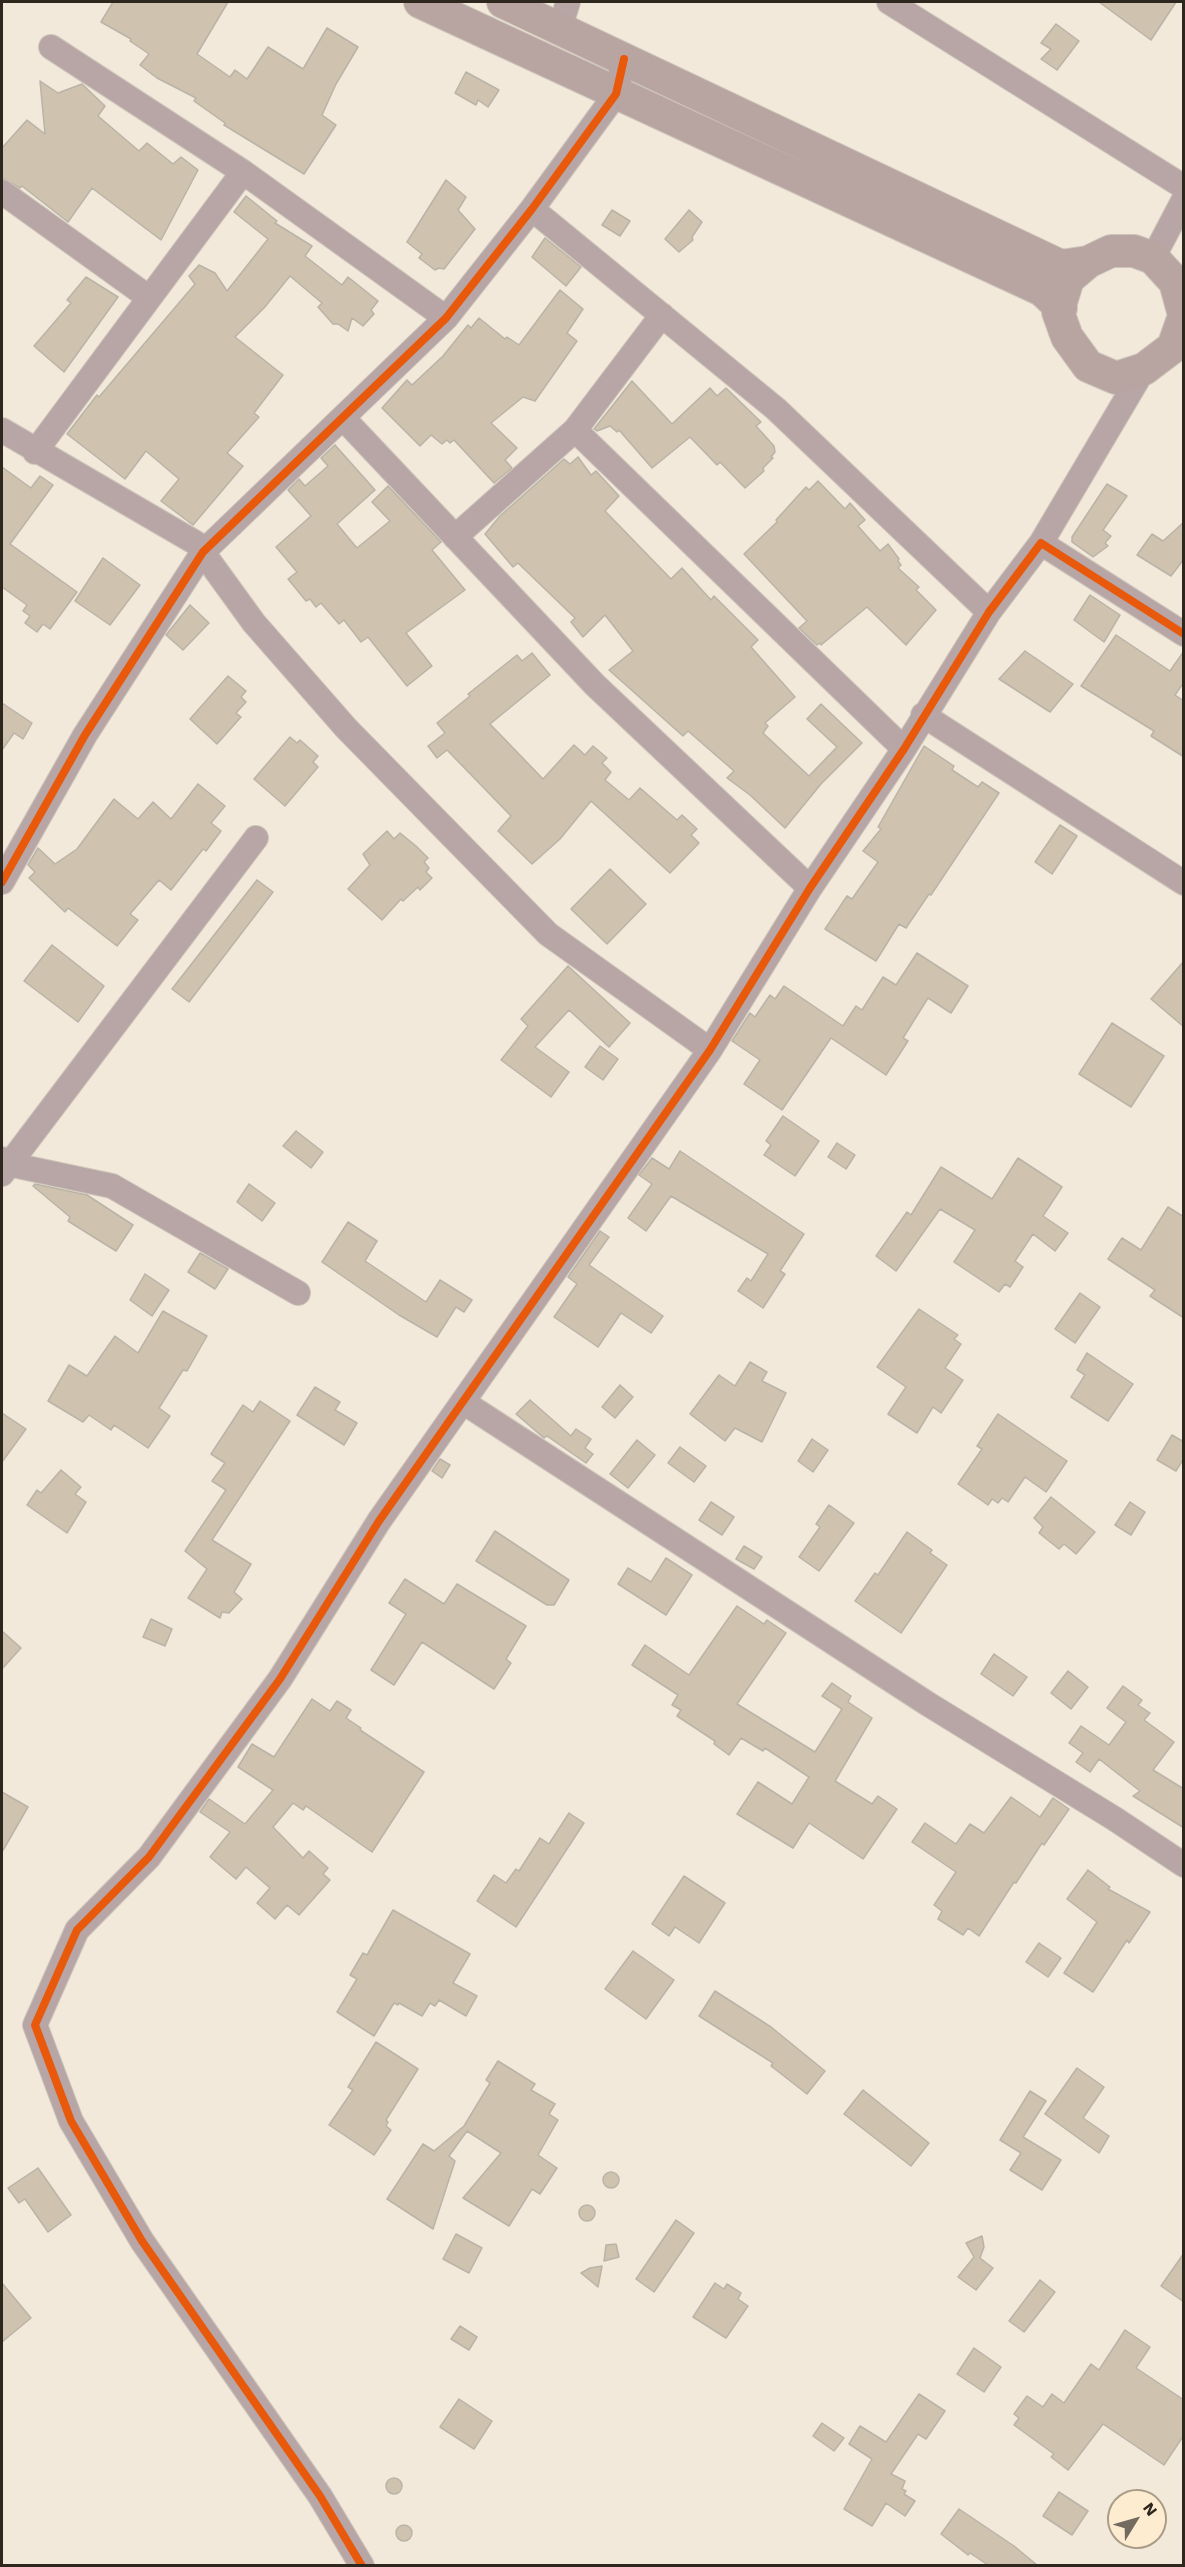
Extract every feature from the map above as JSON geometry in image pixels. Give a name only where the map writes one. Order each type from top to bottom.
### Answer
[{"type":"main road","points":[[420,2],[1042,290],[1061,308]]},
{"type":"main road","points":[[503,2],[564,15],[624,59],[1061,266],[1088,262]]},
{"type":"main road","points":[[1111,251],[1134,251],[1153,258],[1179,282],[1184,315],[1173,347],[1147,366],[1116,378],[1088,366],[1067,338],[1058,312],[1068,279],[1088,262],[1111,251]]},
{"type":"main road","points":[[1147,366],[1184,369]]},
{"type":"street","points":[[889,2],[1184,187]]},
{"type":"street","points":[[51,47],[243,172],[446,318]]},
{"type":"street","points":[[2,882],[85,735],[203,552],[344,419],[446,318],[532,209],[616,94],[624,59]]},
{"type":"street","points":[[35,452],[243,172]]},
{"type":"street","points":[[2,192],[148,297]]},
{"type":"street","points":[[1153,258],[1184,199]]},
{"type":"street","points":[[532,209],[776,409],[989,612]]},
{"type":"street","points":[[455,537],[575,430],[662,315]]},
{"type":"street","points":[[362,2565],[320,2496],[142,2241],[71,2121],[35,2025],[77,1930],[149,1857],[266,1698],[379,1521],[710,1050],[810,888],[904,749],[922,715],[989,612],[1041,543],[1147,366]]},
{"type":"street","points":[[344,419],[596,685],[810,888]]},
{"type":"street","points":[[2,430],[35,452],[196,543],[254,622],[346,728],[548,934],[710,1050]]},
{"type":"street","points":[[575,430],[904,749]]},
{"type":"street","points":[[1041,543],[1184,634]]},
{"type":"street","points":[[922,715],[1184,883]]},
{"type":"street","points":[[256,838],[4,1165],[112,1186],[298,1293]]},
{"type":"street","points":[[463,1402],[928,1704],[1115,1819],[1184,1865]]},
{"type":"building","points":[[113,2],[228,2],[197,54],[230,77],[235,70],[247,79],[268,47],[303,69],[327,28],[358,47],[336,84],[322,115],[336,125],[304,174],[224,125],[225,123],[194,101],[196,98],[157,78],[140,65],[149,54],[130,41],[131,39],[101,22]]},
{"type":"building","points":[[1099,2],[1176,2],[1151,40]]},
{"type":"building","points":[[1056,24],[1079,41],[1057,70],[1041,59],[1051,49],[1041,43]]},
{"type":"building","points":[[466,72],[499,90],[488,107],[478,100],[476,105],[455,93]]},
{"type":"building","points":[[40,81],[58,93],[82,84],[105,106],[98,116],[139,151],[147,143],[173,164],[181,157],[198,170],[161,240],[92,188],[68,222],[22,186],[20,188],[2,178],[2,148],[27,120],[45,134]]},
{"type":"building","points":[[446,180],[466,197],[458,210],[475,229],[444,269],[435,270],[419,258],[422,254],[407,242]]},
{"type":"building","points":[[246,196],[277,221],[275,223],[312,246],[305,256],[342,285],[348,277],[378,301],[371,310],[374,314],[363,326],[352,318],[348,331],[338,324],[333,324],[318,307],[322,303],[290,276],[264,308],[235,337],[283,375],[254,413],[259,417],[227,453],[243,466],[193,525],[161,501],[179,479],[146,451],[125,479],[67,434],[97,395],[99,397],[195,284],[189,276],[199,265],[215,273],[227,291],[268,239],[234,212]]},
{"type":"building","points":[[612,210],[630,221],[620,236],[602,225]]},
{"type":"building","points":[[689,210],[702,222],[692,237],[693,240],[679,252],[665,239]]},
{"type":"building","points":[[545,238],[581,267],[566,286],[532,257]]},
{"type":"building","points":[[86,277],[118,297],[64,372],[34,346],[71,303],[67,300]]},
{"type":"building","points":[[560,290],[583,309],[567,333],[577,341],[535,401],[523,397],[491,423],[517,448],[505,460],[512,468],[494,483],[454,440],[450,443],[447,440],[442,444],[431,435],[420,446],[382,408],[407,380],[412,385],[443,356],[468,325],[471,328],[479,318],[505,339],[507,337],[519,345]]},
{"type":"building","points":[[632,381],[672,424],[710,388],[717,396],[726,388],[761,422],[756,426],[774,446],[775,452],[771,457],[773,458],[763,468],[764,471],[745,488],[720,462],[717,465],[690,437],[652,468],[619,430],[617,432],[610,426],[597,431],[594,429]]},
{"type":"building","points":[[335,445],[375,490],[337,524],[357,548],[390,521],[372,502],[388,486],[441,542],[432,550],[465,590],[406,633],[432,666],[407,686],[368,637],[361,642],[344,620],[339,624],[321,603],[316,607],[310,599],[306,601],[288,579],[297,572],[276,547],[311,516],[288,490],[299,479],[305,486],[328,466],[321,458]]},
{"type":"building","points":[[578,457],[591,475],[596,471],[619,496],[605,511],[671,579],[682,568],[711,600],[714,596],[758,640],[751,647],[795,697],[765,723],[768,726],[763,733],[809,776],[837,747],[807,719],[821,704],[862,743],[821,784],[785,828],[750,795],[727,778],[734,771],[688,731],[683,736],[609,670],[633,651],[605,615],[583,637],[571,622],[575,618],[518,563],[513,567],[485,534],[500,516],[564,459],[570,464]]},
{"type":"building","points":[[2,467],[31,488],[40,476],[53,485],[10,544],[77,592],[50,629],[43,624],[37,632],[25,623],[30,616],[23,611],[27,605],[2,587]]},
{"type":"building","points":[[818,481],[845,509],[850,503],[865,520],[858,526],[880,551],[888,544],[899,559],[901,565],[898,568],[919,587],[916,590],[936,610],[906,645],[867,607],[821,645],[820,643],[817,645],[799,628],[807,621],[744,554],[777,522],[776,520],[806,487],[809,490]]},
{"type":"building","points":[[1107,484],[1127,496],[1103,530],[1111,536],[1105,543],[1108,546],[1093,557],[1072,542],[1072,537]]},
{"type":"building","points":[[1184,522],[1184,559],[1171,576],[1137,555],[1152,534],[1163,541]]},
{"type":"building","points":[[103,558],[140,585],[110,625],[75,601]]},
{"type":"building","points":[[1090,595],[1120,615],[1104,642],[1074,620]]},
{"type":"building","points":[[190,605],[209,623],[183,650],[166,635]]},
{"type":"building","points":[[1116,635],[1170,671],[1184,651],[1184,682],[1175,695],[1184,701],[1184,757],[1151,736],[1154,731],[1081,686]]},
{"type":"building","points":[[1025,651],[1073,684],[1050,712],[999,679]]},
{"type":"building","points":[[532,653],[550,675],[490,724],[543,779],[574,745],[585,755],[593,746],[607,758],[602,763],[611,772],[605,780],[629,800],[640,788],[677,820],[682,815],[697,829],[691,835],[699,843],[670,873],[591,801],[560,839],[532,864],[498,831],[511,816],[447,750],[437,758],[428,746],[445,733],[437,723],[470,696],[468,694],[517,655],[522,661]]},
{"type":"building","points":[[228,676],[246,691],[241,697],[246,702],[236,713],[241,717],[217,744],[190,719]]},
{"type":"building","points":[[2,703],[32,723],[23,739],[14,733],[2,750]]},
{"type":"building","points":[[290,737],[297,743],[300,740],[318,756],[313,762],[318,767],[285,806],[254,779]]},
{"type":"building","points":[[924,746],[954,766],[952,770],[978,787],[982,782],[999,793],[931,895],[929,894],[906,928],[899,924],[876,961],[825,929],[847,896],[852,899],[878,862],[863,851],[881,829],[878,827]]},
{"type":"building","points":[[198,784],[225,806],[211,823],[221,831],[206,851],[203,849],[171,890],[159,880],[130,914],[138,920],[117,946],[68,908],[65,912],[29,878],[35,872],[28,865],[38,848],[55,864],[77,849],[114,799],[138,819],[153,802],[171,819]]},
{"type":"building","points":[[1060,825],[1077,836],[1052,874],[1035,862]]},
{"type":"building","points":[[387,831],[394,839],[400,833],[428,858],[424,862],[429,868],[426,872],[432,878],[420,890],[418,887],[403,901],[401,899],[382,920],[348,889],[370,865],[363,854]]},
{"type":"building","points":[[610,869],[646,904],[607,944],[571,909]]},
{"type":"building","points":[[257,880],[273,892],[189,1002],[172,989]]},
{"type":"building","points":[[52,945],[104,986],[78,1022],[24,981]]},
{"type":"building","points":[[917,953],[968,986],[951,1013],[928,998],[903,1038],[908,1041],[886,1075],[831,1038],[782,1110],[744,1084],[760,1060],[732,1041],[750,1013],[755,1017],[770,995],[775,999],[784,986],[843,1026],[856,1006],[862,1010],[883,977],[896,985]]},
{"type":"building","points":[[1184,961],[1184,1027],[1151,999]]},
{"type":"building","points":[[568,966],[630,1023],[609,1047],[569,1010],[535,1047],[569,1072],[551,1097],[501,1060],[528,1026],[521,1019]]},
{"type":"building","points":[[1112,1023],[1164,1056],[1131,1107],[1079,1074]]},
{"type":"building","points":[[600,1046],[618,1059],[603,1080],[585,1067]]},
{"type":"building","points":[[783,1116],[819,1141],[795,1176],[764,1155],[771,1145],[766,1141]]},
{"type":"building","points":[[296,1131],[323,1152],[311,1168],[283,1146]]},
{"type":"building","points":[[837,1143],[855,1155],[846,1169],[828,1157]]},
{"type":"building","points":[[680,1151],[804,1234],[780,1271],[785,1274],[763,1308],[738,1291],[747,1278],[751,1281],[768,1254],[671,1196],[646,1231],[628,1218],[652,1184],[639,1175],[652,1158],[669,1169]]},
{"type":"building","points":[[1018,1158],[1062,1187],[1043,1216],[1068,1233],[1055,1251],[1033,1234],[1015,1261],[1023,1267],[1010,1287],[1005,1284],[999,1292],[954,1262],[975,1230],[940,1209],[896,1271],[876,1256],[907,1212],[911,1215],[941,1167],[992,1199]]},
{"type":"building","points":[[35,1184],[87,1195],[133,1225],[116,1251],[68,1221],[70,1217],[33,1186]]},
{"type":"building","points":[[249,1184],[275,1203],[262,1221],[237,1202]]},
{"type":"building","points":[[1168,1207],[1184,1217],[1184,1318],[1150,1296],[1155,1290],[1108,1259],[1122,1238],[1141,1250]]},
{"type":"building","points":[[348,1222],[377,1241],[365,1261],[426,1302],[440,1280],[472,1300],[464,1312],[456,1307],[437,1337],[399,1315],[322,1262]]},
{"type":"building","points":[[600,1231],[609,1237],[589,1265],[663,1316],[651,1333],[621,1313],[598,1347],[554,1317],[577,1284],[568,1277]]},
{"type":"building","points":[[200,1253],[228,1269],[215,1289],[188,1272]]},
{"type":"building","points":[[145,1274],[169,1290],[152,1316],[130,1300]]},
{"type":"building","points":[[1080,1293],[1100,1307],[1075,1343],[1055,1329]]},
{"type":"building","points":[[919,1309],[958,1335],[954,1339],[961,1344],[945,1368],[963,1380],[941,1413],[933,1407],[917,1433],[888,1414],[906,1387],[877,1367]]},
{"type":"building","points":[[163,1311],[207,1336],[187,1371],[183,1370],[159,1408],[170,1416],[148,1448],[114,1425],[111,1430],[89,1415],[83,1422],[48,1401],[69,1365],[87,1376],[115,1336],[138,1353]]},
{"type":"building","points":[[1087,1353],[1133,1384],[1108,1421],[1071,1397],[1085,1375],[1077,1370]]},
{"type":"building","points":[[750,1362],[767,1372],[762,1381],[786,1393],[762,1442],[735,1428],[725,1441],[690,1414],[719,1375],[735,1386]]},
{"type":"building","points":[[620,1385],[633,1397],[615,1418],[602,1407]]},
{"type":"building","points":[[315,1387],[340,1402],[335,1410],[357,1423],[344,1445],[297,1415]]},
{"type":"building","points":[[530,1400],[571,1436],[576,1429],[591,1439],[585,1448],[593,1454],[586,1463],[547,1436],[544,1438],[516,1414]]},
{"type":"building","points":[[260,1401],[290,1421],[212,1540],[251,1564],[234,1592],[242,1599],[229,1613],[222,1612],[220,1618],[188,1598],[207,1569],[185,1551],[226,1490],[212,1481],[225,1463],[211,1454],[243,1405],[253,1412]]},
{"type":"building","points":[[2,1413],[26,1429],[2,1462]]},
{"type":"building","points":[[998,1414],[1067,1461],[1046,1492],[1025,1477],[1008,1502],[1002,1498],[998,1503],[992,1499],[988,1505],[958,1484],[982,1449],[977,1446]]},
{"type":"building","points":[[1172,1435],[1184,1442],[1184,1458],[1176,1471],[1157,1460]]},
{"type":"building","points":[[812,1439],[828,1450],[813,1472],[798,1461]]},
{"type":"building","points":[[637,1440],[655,1455],[628,1488],[610,1474]]},
{"type":"building","points":[[680,1447],[706,1466],[694,1482],[668,1463]]},
{"type":"building","points":[[440,1459],[450,1465],[442,1478],[432,1471]]},
{"type":"building","points":[[61,1470],[81,1487],[75,1494],[86,1502],[67,1533],[27,1505],[37,1490],[41,1493]]},
{"type":"building","points":[[1051,1497],[1095,1532],[1076,1554],[1064,1544],[1059,1549],[1039,1533],[1043,1527],[1034,1518]]},
{"type":"building","points":[[711,1502],[734,1517],[722,1535],[699,1520]]},
{"type":"building","points":[[1130,1502],[1145,1512],[1131,1535],[1115,1525]]},
{"type":"building","points":[[829,1505],[854,1523],[819,1571],[799,1557],[820,1527],[816,1524]]},
{"type":"building","points":[[495,1531],[569,1580],[554,1605],[547,1605],[476,1561]]},
{"type":"building","points":[[907,1532],[932,1550],[930,1553],[947,1565],[901,1633],[855,1601],[875,1573],[878,1575]]},
{"type":"building","points":[[744,1546],[762,1557],[754,1569],[736,1559]]},
{"type":"building","points":[[666,1558],[692,1575],[666,1615],[618,1584],[628,1568],[651,1582]]},
{"type":"building","points":[[405,1579],[444,1604],[457,1584],[526,1626],[506,1659],[511,1663],[494,1689],[422,1642],[394,1685],[371,1670],[406,1614],[389,1603]]},
{"type":"building","points":[[737,1606],[764,1624],[767,1620],[786,1633],[737,1704],[815,1752],[842,1709],[822,1696],[832,1683],[851,1696],[848,1702],[872,1718],[835,1781],[872,1804],[878,1796],[897,1809],[863,1859],[809,1823],[793,1848],[737,1814],[758,1782],[792,1804],[809,1777],[765,1748],[763,1751],[741,1738],[729,1755],[714,1744],[715,1741],[677,1716],[681,1710],[672,1705],[678,1695],[632,1665],[645,1645],[689,1675]]},
{"type":"building","points":[[151,1619],[172,1629],[165,1646],[143,1637]]},
{"type":"building","points":[[2,1631],[21,1648],[2,1669]]},
{"type":"building","points":[[994,1654],[1027,1677],[1013,1696],[981,1674]]},
{"type":"building","points":[[1068,1671],[1088,1687],[1071,1709],[1051,1693]]},
{"type":"building","points":[[1123,1686],[1142,1700],[1138,1705],[1150,1713],[1144,1720],[1174,1742],[1153,1770],[1184,1789],[1184,1828],[1133,1796],[1140,1791],[1099,1759],[1090,1772],[1076,1762],[1083,1753],[1069,1743],[1081,1726],[1109,1745],[1126,1722],[1107,1708]]},
{"type":"building","points":[[312,1699],[330,1711],[337,1701],[351,1710],[346,1718],[361,1728],[360,1730],[424,1772],[372,1852],[306,1806],[303,1810],[293,1803],[273,1827],[303,1858],[309,1851],[328,1868],[323,1874],[330,1880],[299,1915],[287,1905],[275,1919],[257,1903],[270,1888],[246,1867],[236,1879],[210,1857],[230,1832],[200,1812],[209,1799],[245,1824],[273,1790],[238,1767],[252,1744],[274,1757]]},
{"type":"building","points":[[2,1792],[28,1807],[2,1852]]},
{"type":"building","points":[[1011,1797],[1040,1817],[1053,1798],[1069,1809],[1044,1845],[1042,1843],[1016,1883],[1014,1882],[979,1936],[968,1928],[963,1935],[938,1919],[942,1911],[934,1905],[956,1872],[912,1842],[925,1823],[956,1844],[970,1824],[984,1833]]},
{"type":"building","points":[[569,1813],[584,1823],[516,1927],[477,1901],[494,1875],[506,1883],[516,1869],[519,1871],[540,1838],[549,1844]]},
{"type":"building","points":[[1088,1870],[1110,1887],[1108,1889],[1150,1912],[1129,1943],[1127,1940],[1093,1992],[1064,1973],[1097,1922],[1067,1899]]},
{"type":"building","points":[[684,1876],[725,1903],[699,1943],[675,1927],[669,1936],[652,1924]]},
{"type":"building","points":[[393,1910],[470,1954],[453,1983],[477,1996],[466,2016],[439,2000],[435,2006],[430,2003],[422,2016],[399,2003],[398,2005],[394,2003],[374,2036],[337,2012],[357,1979],[350,1975],[363,1953],[367,1955]]},
{"type":"building","points":[[1039,1943],[1061,1958],[1048,1977],[1026,1962]]},
{"type":"building","points":[[633,1951],[674,1980],[646,2019],[605,1989]]},
{"type":"building","points":[[715,1991],[771,2027],[825,2071],[807,2094],[771,2066],[773,2063],[699,2016]]},
{"type":"building","points":[[376,2042],[418,2069],[386,2120],[388,2122],[386,2126],[391,2130],[374,2155],[329,2125],[353,2090],[348,2087]]},
{"type":"building","points":[[498,2061],[535,2084],[531,2090],[555,2104],[549,2114],[558,2120],[538,2155],[557,2168],[540,2194],[532,2189],[509,2226],[463,2198],[501,2153],[467,2131],[449,2156],[455,2161],[433,2229],[387,2199],[423,2144],[434,2151],[464,2126],[490,2083],[486,2080]]},
{"type":"building","points":[[1077,2068],[1104,2087],[1083,2118],[1109,2136],[1099,2153],[1045,2114]]},
{"type":"building","points":[[863,2090],[929,2143],[911,2166],[844,2114]]},
{"type":"building","points":[[1030,2091],[1046,2101],[1023,2137],[1061,2160],[1042,2190],[1010,2170],[1021,2153],[1000,2140]]},
{"type":"building","points":[[38,2168],[71,2215],[48,2232],[25,2199],[19,2203],[8,2188]]},
{"type":"building","points":[[611,2172],[617,2174],[619,2180],[617,2186],[611,2188],[605,2186],[603,2180],[605,2174]]},
{"type":"building","points":[[587,2205],[593,2207],[595,2213],[593,2219],[587,2221],[581,2219],[579,2213],[581,2207]]},
{"type":"building","points":[[676,2220],[694,2233],[654,2292],[636,2279]]},
{"type":"building","points":[[456,2234],[482,2248],[469,2273],[443,2259]]},
{"type":"building","points":[[982,2236],[984,2247],[980,2258],[993,2268],[976,2290],[958,2277],[974,2257],[966,2243]]},
{"type":"building","points":[[616,2244],[619,2257],[604,2261],[606,2245]]},
{"type":"building","points":[[1184,2253],[1184,2302],[1161,2286]]},
{"type":"building","points":[[602,2266],[598,2287],[581,2273],[590,2268]]},
{"type":"building","points":[[1040,2280],[1055,2292],[1024,2332],[1009,2321]]},
{"type":"building","points":[[2,2283],[31,2318],[2,2342]]},
{"type":"building","points":[[715,2283],[724,2289],[727,2284],[741,2293],[738,2299],[748,2306],[726,2338],[693,2317]]},
{"type":"building","points":[[460,2326],[477,2337],[469,2350],[451,2339]]},
{"type":"building","points":[[1125,2330],[1150,2347],[1136,2368],[1184,2400],[1184,2435],[1164,2465],[1103,2424],[1068,2470],[1051,2457],[1054,2454],[1014,2425],[1019,2418],[1014,2414],[1027,2396],[1043,2407],[1052,2394],[1064,2403],[1091,2364],[1099,2370]]},
{"type":"building","points":[[974,2348],[1001,2367],[984,2392],[957,2374]]},
{"type":"building","points":[[919,2394],[945,2411],[926,2439],[918,2434],[891,2474],[905,2481],[902,2489],[906,2491],[904,2494],[915,2501],[905,2516],[886,2503],[872,2526],[844,2509],[872,2459],[849,2444],[860,2426],[886,2442]]},
{"type":"building","points":[[459,2399],[492,2421],[474,2449],[440,2427]]},
{"type":"building","points":[[822,2423],[844,2438],[834,2451],[813,2436]]},
{"type":"building","points":[[394,2478],[400,2480],[402,2486],[400,2492],[394,2494],[388,2492],[386,2486],[388,2480]]},
{"type":"building","points":[[1059,2492],[1088,2511],[1072,2535],[1043,2516]]},
{"type":"building","points":[[959,2509],[1014,2546],[1037,2565],[988,2565],[970,2553],[968,2555],[941,2534]]},
{"type":"building","points":[[404,2525],[410,2527],[412,2533],[410,2539],[404,2541],[398,2539],[396,2533],[398,2527]]},
{"type":"cycle path","points":[[2,882],[85,735],[203,552],[446,318],[532,209],[616,94],[624,59]]},
{"type":"cycle path","points":[[362,2566],[320,2496],[142,2241],[71,2121],[35,2025],[77,1930],[149,1857],[280,1679],[379,1521],[710,1050],[810,888],[904,749],[989,612],[1041,543],[1184,634]]}]
